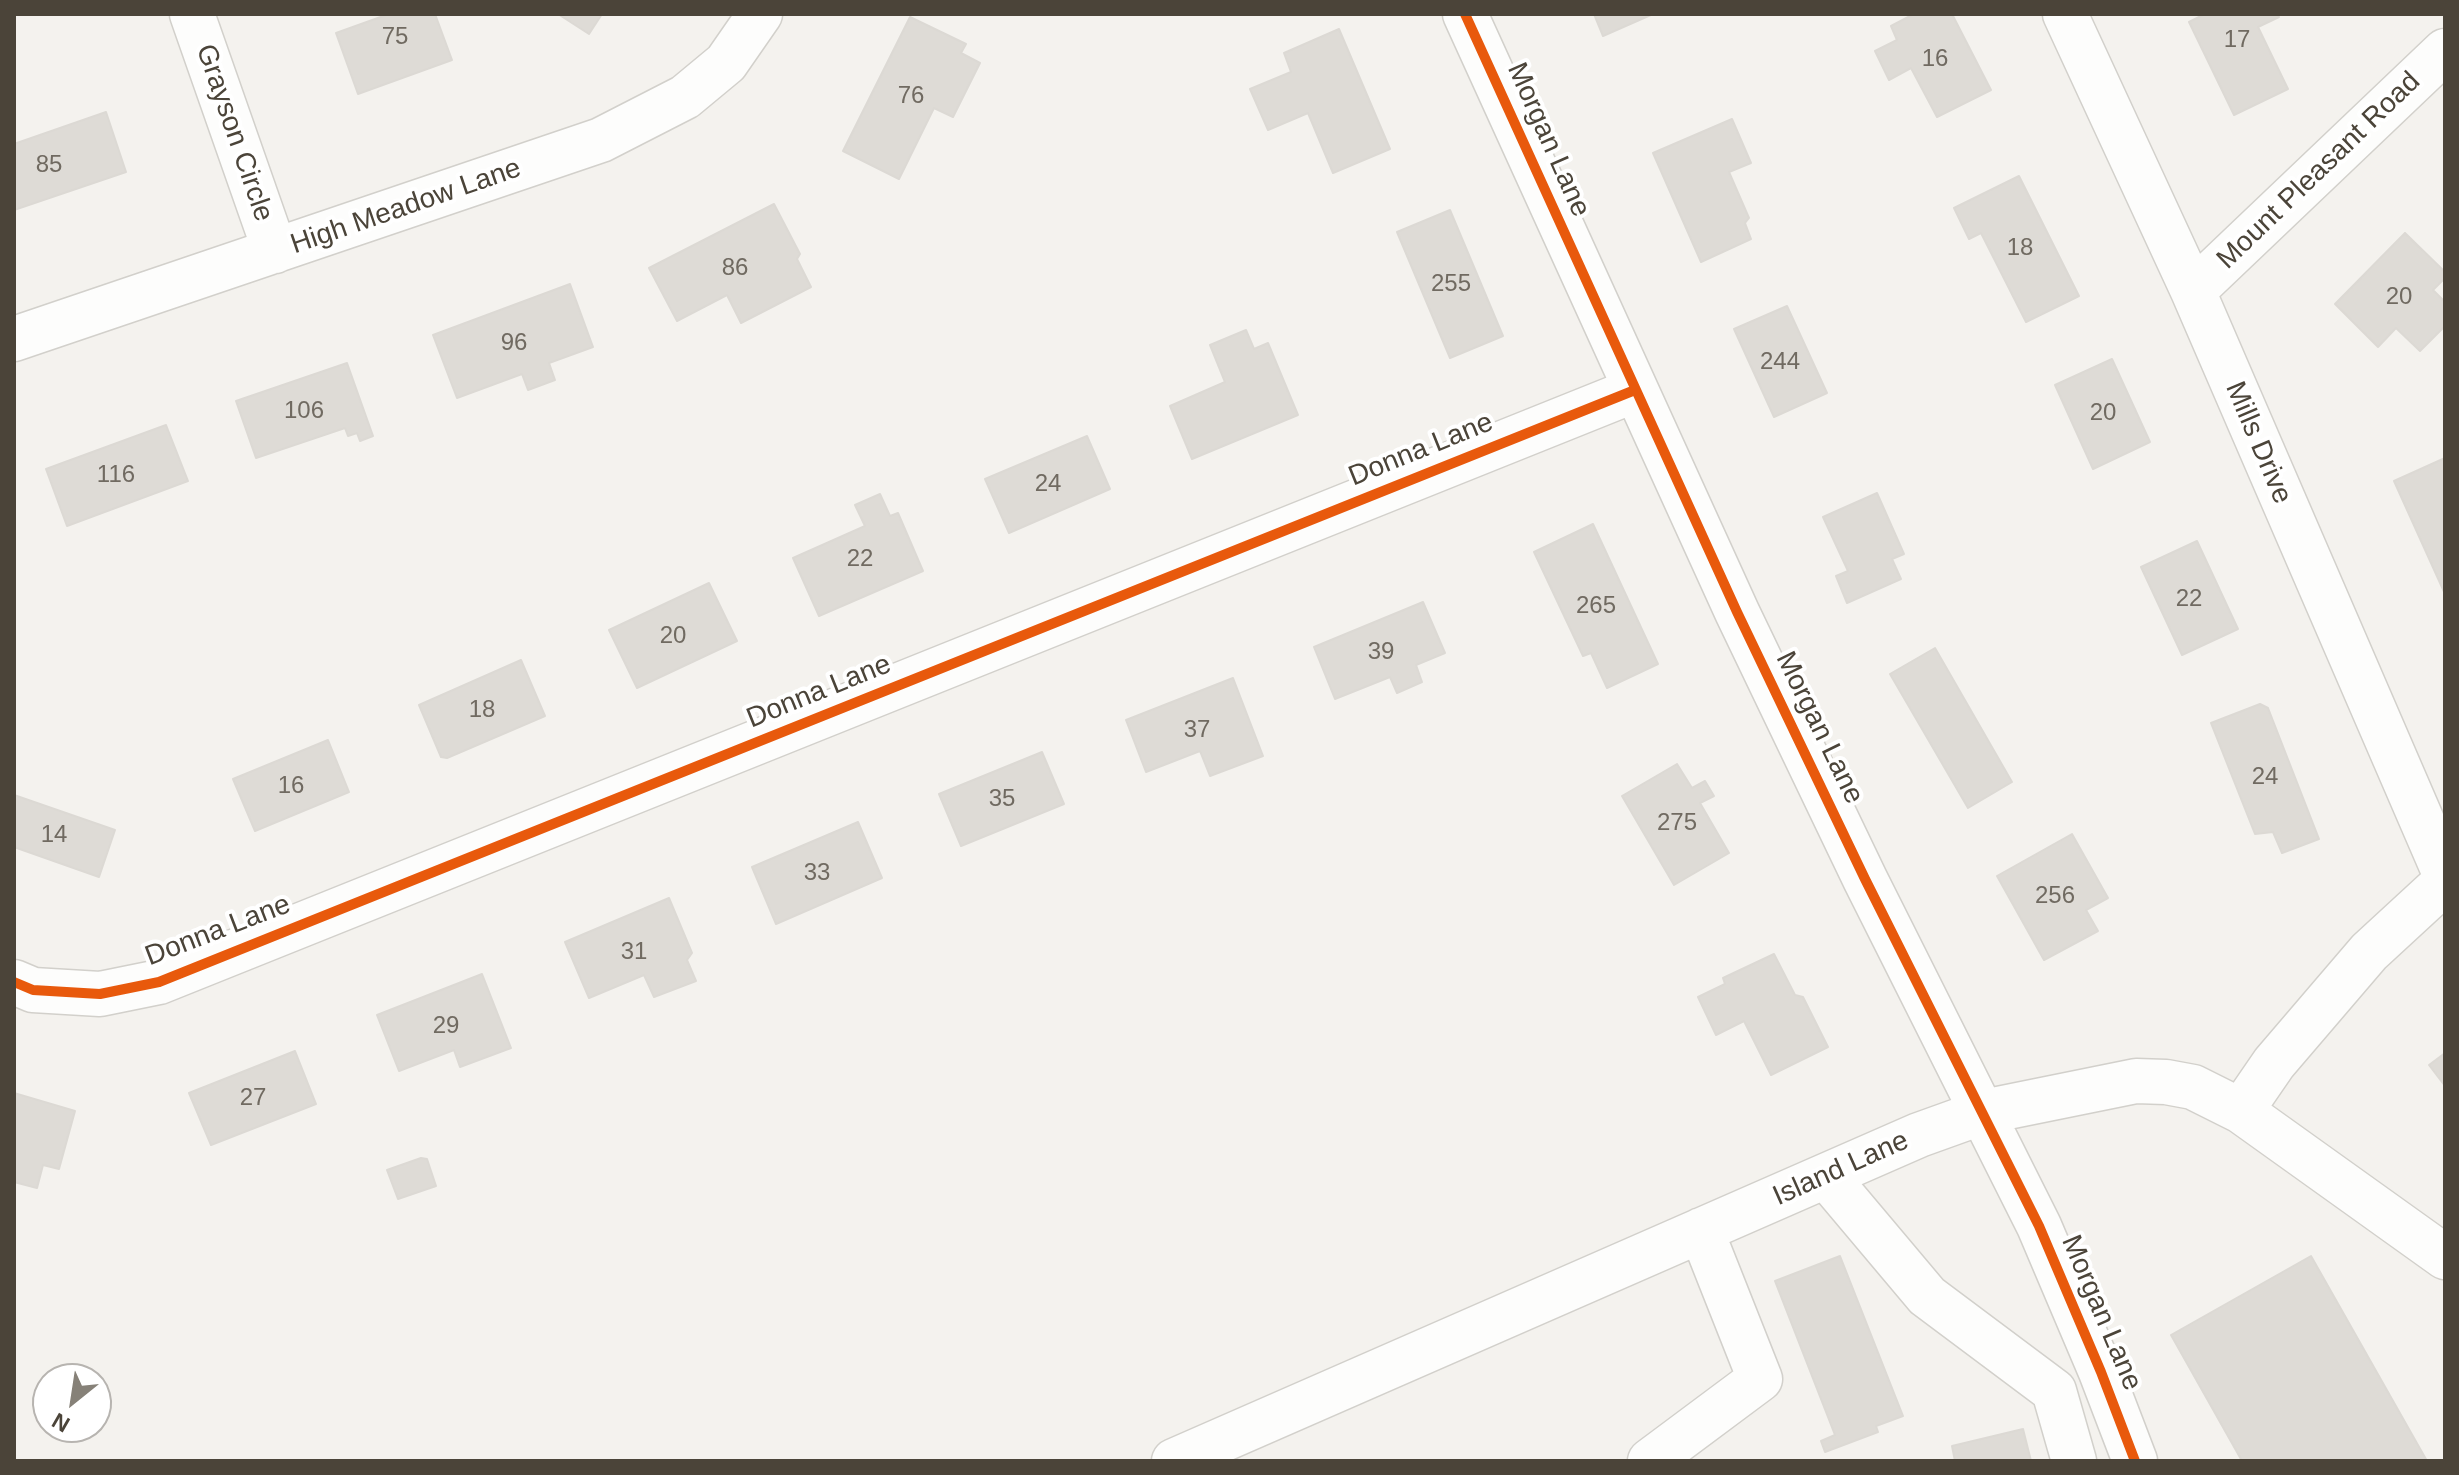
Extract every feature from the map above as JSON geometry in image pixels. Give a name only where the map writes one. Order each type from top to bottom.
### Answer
[{"type":"street","name":"Grayson Circle","points":[[192,14],[275,251]]},
{"type":"street","name":"High Meadow Lane","points":[[14,339],[601,140],[685,97],[726,63],[760,14]]},
{"type":"street","name":"Morgan Lane","points":[[1465,14],[1737,612],[1865,879],[2039,1226],[2135,1461]]},
{"type":"street","name":"Mills Drive","points":[[2065,14],[2193,291],[2445,874]]},
{"type":"street","name":"Mount Pleasant Road","points":[[2193,291],[2445,51]]},
{"type":"street","name":"Donna Lane","points":[[14,982],[33,990],[100,994],[159,982],[1635,390]]},
{"type":"street","points":[[2241,1111],[2274,1063],[2369,952],[2445,882]]},
{"type":"street","name":"Island Lane","points":[[1174,1461],[1919,1135],[1983,1112],[2136,1081],[2193,1087],[2241,1111],[2445,1257]]},
{"type":"street","points":[[1826,1176],[1927,1296],[2054,1391],[2074,1461]]},
{"type":"street","points":[[1650,1461],[1760,1379],[1701,1230]]},
{"type":"building","points":[[389,14],[435,14],[452,60],[358,94],[336,33]]},
{"type":"building","points":[[558,14],[602,14],[589,34]]},
{"type":"building","points":[[1594,14],[1653,14],[1603,36]]},
{"type":"building","points":[[1914,14],[1952,14],[1991,90],[1937,117],[1911,68],[1889,80],[1875,51],[1897,40],[1891,26]]},
{"type":"building","points":[[2205,14],[2277,14],[2279,17],[2258,27],[2288,89],[2234,115],[2189,22]]},
{"type":"building","points":[[910,17],[966,44],[961,53],[980,63],[953,117],[934,108],[899,179],[843,151]]},
{"type":"building","points":[[1339,29],[1390,149],[1333,173],[1308,113],[1268,130],[1250,89],[1291,72],[1284,53]]},
{"type":"building","points":[[106,112],[126,172],[14,210],[14,144]]},
{"type":"building","points":[[1732,119],[1751,163],[1729,172],[1749,218],[1745,223],[1751,239],[1701,262],[1653,153]]},
{"type":"building","points":[[2019,176],[2079,296],[2026,322],[1981,233],[1969,239],[1954,208]]},
{"type":"building","points":[[774,204],[800,254],[797,259],[811,287],[741,323],[727,295],[677,321],[649,268]]},
{"type":"building","points":[[1450,210],[1503,336],[1450,358],[1397,232]]},
{"type":"building","points":[[2405,233],[2445,272],[2445,278],[2433,290],[2445,302],[2445,326],[2420,351],[2396,328],[2378,347],[2335,304]]},
{"type":"building","points":[[570,284],[593,347],[549,363],[555,380],[528,390],[522,374],[457,398],[433,335]]},
{"type":"building","points":[[1787,306],[1827,393],[1774,417],[1734,329]]},
{"type":"building","points":[[1246,330],[1254,349],[1268,343],[1298,415],[1192,459],[1170,406],[1225,382],[1210,345]]},
{"type":"building","points":[[2112,359],[2150,442],[2093,469],[2055,385]]},
{"type":"building","points":[[347,363],[373,436],[360,441],[357,433],[348,436],[345,428],[256,458],[236,401]]},
{"type":"building","points":[[166,425],[188,481],[67,526],[46,469]]},
{"type":"building","points":[[1087,436],[1110,489],[1009,533],[985,479]]},
{"type":"building","points":[[2445,458],[2445,594],[2394,481]]},
{"type":"building","points":[[1877,493],[1904,554],[1892,559],[1901,579],[1847,603],[1836,576],[1848,571],[1823,517]]},
{"type":"building","points":[[880,494],[890,516],[898,513],[923,571],[819,616],[793,558],[865,526],[855,505]]},
{"type":"building","points":[[1593,524],[1658,664],[1607,688],[1591,653],[1583,656],[1534,552]]},
{"type":"building","points":[[2197,541],[2238,629],[2182,655],[2141,567]]},
{"type":"building","points":[[709,583],[737,641],[637,688],[609,630]]},
{"type":"building","points":[[1423,602],[1445,653],[1416,665],[1422,682],[1397,693],[1390,677],[1335,699],[1314,647]]},
{"type":"building","points":[[1935,648],[2012,782],[1968,808],[1890,674]]},
{"type":"building","points":[[521,660],[545,716],[447,758],[441,757],[419,705]]},
{"type":"building","points":[[1233,678],[1263,756],[1210,776],[1200,751],[1146,772],[1126,720]]},
{"type":"building","points":[[2260,704],[2268,708],[2319,839],[2282,853],[2273,832],[2255,834],[2211,723]]},
{"type":"building","points":[[328,740],[349,792],[255,831],[233,779]]},
{"type":"building","points":[[1042,752],[1064,804],[961,846],[939,794]]},
{"type":"building","points":[[1677,764],[1692,788],[1705,781],[1714,796],[1700,803],[1729,853],[1674,885],[1622,796]]},
{"type":"building","points":[[14,795],[115,830],[99,877],[14,847]]},
{"type":"building","points":[[858,822],[882,878],[776,924],[752,867]]},
{"type":"building","points":[[2072,834],[2108,898],[2086,910],[2098,931],[2044,960],[1997,876]]},
{"type":"building","points":[[669,898],[692,953],[687,960],[696,981],[654,997],[644,975],[589,998],[565,942]]},
{"type":"building","points":[[1774,954],[1795,995],[1803,997],[1828,1047],[1771,1075],[1744,1021],[1716,1035],[1698,997],[1725,984],[1723,978]]},
{"type":"building","points":[[482,974],[511,1048],[460,1067],[454,1050],[399,1071],[377,1015]]},
{"type":"building","points":[[295,1051],[316,1104],[211,1145],[189,1093]]},
{"type":"building","points":[[2445,1053],[2445,1086],[2429,1065]]},
{"type":"building","points":[[14,1093],[75,1111],[59,1169],[43,1165],[37,1188],[14,1182]]},
{"type":"building","points":[[421,1158],[427,1159],[436,1186],[398,1199],[387,1170]]},
{"type":"building","points":[[1840,1256],[1903,1416],[1876,1426],[1878,1432],[1825,1452],[1821,1441],[1835,1435],[1775,1281]]},
{"type":"building","points":[[2311,1256],[2427,1461],[2242,1461],[2171,1335]]},
{"type":"building","points":[[2023,1429],[2031,1461],[1955,1461],[1952,1446]]},
{"type":"cycle path","points":[[1465,14],[1737,612],[1865,879],[2039,1226],[2135,1461]]},
{"type":"cycle path","points":[[14,982],[33,990],[100,994],[159,982],[1635,390]]}]
